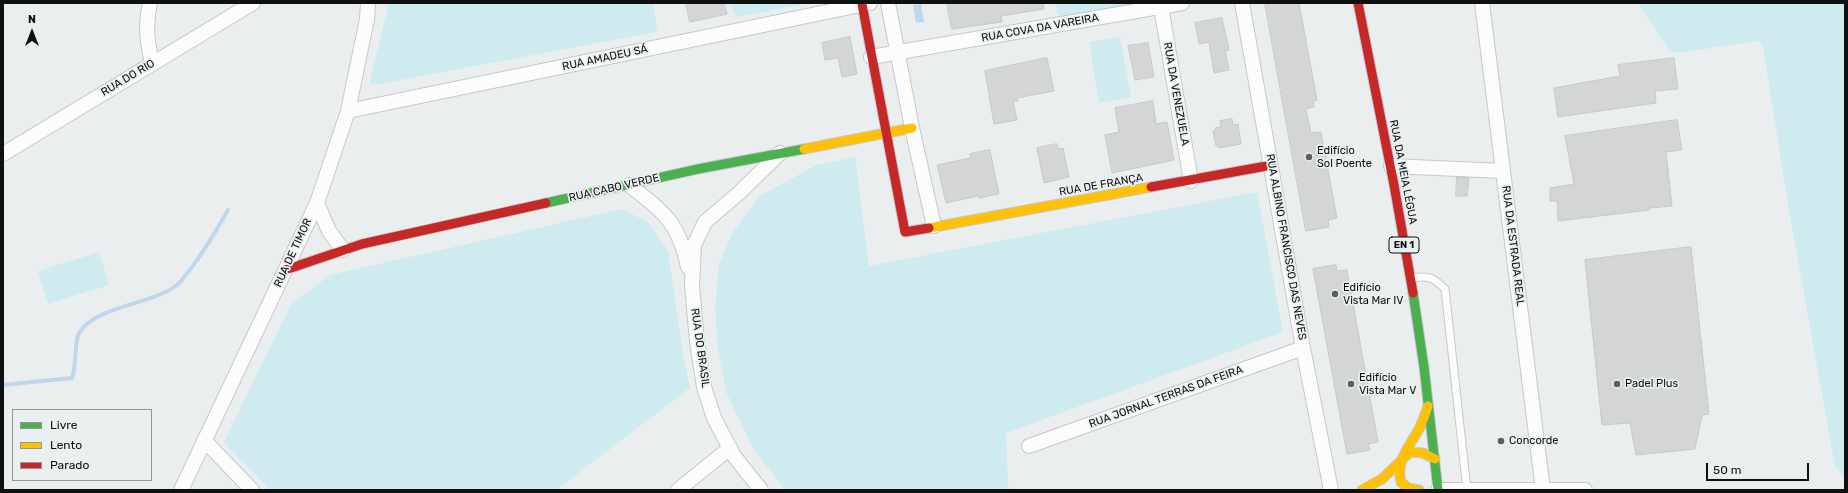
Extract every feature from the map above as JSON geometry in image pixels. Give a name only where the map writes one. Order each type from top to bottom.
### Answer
[{"type":"street","points":[[150,3],[146,24],[147,39],[152,64]]},
{"type":"street","name":"RUA DO RIO","points":[[3,154],[253,3]]},
{"type":"street","name":"RUA DE TIMOR","points":[[181,490],[317,203],[348,111],[367,19],[368,3]]},
{"type":"street","points":[[888,3],[912,128],[934,226]]},
{"type":"street","name":"RUA COVA DA VAREIRA","points":[[871,57],[1182,3]]},
{"type":"street","name":"RUA ALBINO FRANCISCO DAS NEVES","points":[[1242,3],[1272,165],[1303,348],[1331,490]]},
{"type":"street","name":"RUA DA MEIA LÉGUA","points":[[1358,3],[1390,166],[1420,338],[1435,459],[1437,490]]},
{"type":"street","name":"RUA DA ESTRADA REAL","points":[[1482,3],[1543,490]]},
{"type":"street","points":[[866,4],[871,57],[886,132]]},
{"type":"street","name":"RUA AMADEU SÁ","points":[[348,111],[866,4]]},
{"type":"street","name":"RUA DA VENEZUELA","points":[[1161,7],[1192,181]]},
{"type":"street","name":"RUA CABO VERDE","points":[[285,270],[343,250],[629,185],[780,153],[912,128]]},
{"type":"street","name":"RUA DE FRANÇA","points":[[886,132],[904,232],[1192,181],[1272,165]]},
{"type":"street","name":"RUA DO BRASIL","points":[[761,490],[734,456],[714,418],[704,387],[696,342],[692,285],[694,246],[705,222],[739,193],[780,153]]},
{"type":"street","points":[[1390,166],[1503,171]]},
{"type":"street","name":"RUA DO BRASIL","points":[[629,185],[654,204],[671,222],[684,245],[692,285]]},
{"type":"street","points":[[317,203],[329,231],[343,250]]},
{"type":"street","name":"RUA JORNAL TERRAS DA FEIRA","points":[[1029,446],[1303,348]]},
{"type":"street","points":[[1362,490],[1382,479],[1394,469],[1401,460],[1420,427],[1428,406]]},
{"type":"street","points":[[204,440],[252,490]]},
{"type":"street","points":[[678,490],[730,448]]},
{"type":"street","points":[[1420,490],[1408,488],[1401,482],[1399,472],[1401,460],[1410,452],[1417,451],[1427,454],[1435,459]]},
{"type":"street","points":[[1396,490],[1404,490]]},
{"type":"street","points":[[1437,490],[1585,490]]},
{"type":"lane","points":[[1410,279],[1423,276],[1431,277],[1444,289],[1467,490]]},
{"type":"shaded area","points":[[389,3],[653,3],[657,28],[655,32],[374,85],[370,83],[370,80]]},
{"type":"shaded area","points":[[732,3],[809,3],[737,17],[734,14]]},
{"type":"shaded area","points":[[1055,3],[1148,3],[1060,17],[1058,15]]},
{"type":"shaded area","points":[[1638,3],[1845,3],[1845,477],[1836,468],[1834,461],[1788,204],[1763,47],[1760,42],[1757,41],[1678,53],[1673,52],[1669,49]]},
{"type":"shaded area","points":[[921,4],[924,22],[916,23],[913,5]]},
{"type":"shaded area","points":[[1120,37],[1131,97],[1099,103],[1089,42]]},
{"type":"shaded area","points":[[855,157],[869,266],[1257,192],[1283,332],[1006,433],[1008,484],[1010,490],[785,490],[753,448],[727,394],[718,350],[715,308],[719,264],[733,232],[761,195],[817,165]]},
{"type":"shaded area","points":[[622,209],[648,222],[668,251],[683,354],[690,388],[556,490],[270,490],[224,442],[291,304],[330,275]]},
{"type":"shaded area","points":[[99,252],[109,285],[48,304],[38,271]]},
{"type":"building","points":[[686,3],[724,3],[727,14],[690,22]]},
{"type":"building","points":[[947,3],[1043,3],[1044,9],[1001,16],[1002,22],[952,29]]},
{"type":"building","points":[[1265,3],[1299,3],[1317,100],[1313,101],[1314,107],[1306,109],[1311,133],[1321,132],[1337,218],[1328,220],[1329,227],[1306,231]]},
{"type":"building","points":[[1222,18],[1229,50],[1225,51],[1229,70],[1214,73],[1209,42],[1199,44],[1195,23]]},
{"type":"building","points":[[850,37],[857,74],[842,77],[838,58],[825,60],[822,43]]},
{"type":"building","points":[[1148,43],[1154,77],[1135,80],[1128,46]]},
{"type":"building","points":[[1047,58],[1054,91],[1017,98],[1018,101],[1013,101],[1017,120],[994,124],[985,71]]},
{"type":"building","points":[[1674,58],[1678,89],[1655,91],[1656,103],[1558,117],[1554,88],[1620,76],[1618,65]]},
{"type":"building","points":[[1153,101],[1156,124],[1167,122],[1174,160],[1112,173],[1105,135],[1119,132],[1115,108]]},
{"type":"building","points":[[1232,119],[1233,125],[1238,124],[1241,144],[1219,148],[1216,146],[1213,131],[1216,130],[1215,128],[1221,127],[1220,121]]},
{"type":"building","points":[[1677,120],[1682,150],[1666,152],[1672,206],[1558,221],[1557,201],[1550,201],[1550,188],[1574,184],[1565,136]]},
{"type":"building","points":[[1057,144],[1058,149],[1063,148],[1069,177],[1044,183],[1037,148]]},
{"type":"building","points":[[990,150],[999,194],[979,198],[978,196],[946,203],[937,165],[970,158],[970,154]]},
{"type":"building","points":[[1457,177],[1469,178],[1467,196],[1456,196]]},
{"type":"building","points":[[1691,247],[1709,414],[1702,415],[1695,449],[1636,455],[1630,423],[1602,425],[1585,260]]},
{"type":"building","points":[[1336,265],[1337,271],[1347,270],[1378,442],[1368,444],[1370,450],[1347,454],[1313,269]]},
{"type":"waterway","points":[[3,385],[72,378],[74,373],[77,337],[87,324],[110,311],[166,292],[177,285],[200,256],[228,210]]},
{"type":"traffic: fast","points":[[546,203],[698,169],[804,149]]},
{"type":"traffic: fast","points":[[1413,293],[1424,367],[1438,490]]},
{"type":"traffic: slow","points":[[804,149],[912,128]]},
{"type":"traffic: slow","points":[[929,228],[1151,187]]},
{"type":"traffic: slow","points":[[1419,490],[1408,488],[1401,482],[1400,467],[1405,453],[1420,427],[1428,406]]},
{"type":"traffic: slow","points":[[1362,490],[1382,479],[1410,452],[1423,453],[1435,459]]},
{"type":"traffic: jam","points":[[1358,3],[1394,185],[1413,293]]},
{"type":"traffic: jam","points":[[862,4],[905,232],[929,228]]},
{"type":"traffic: jam","points":[[1151,187],[1272,165]]},
{"type":"traffic: jam","points":[[285,270],[362,244],[546,203]]},
{"type":"place","name":"Edifício Sol Poente","points":[[1309,157]]},
{"type":"place","name":"Edifício Vista Mar IV","points":[[1335,294]]},
{"type":"place","name":"Edifício Vista Mar V","points":[[1351,384]]},
{"type":"place","name":"Padel Plus","points":[[1617,384]]},
{"type":"place","name":"Concorde","points":[[1501,441]]}]
